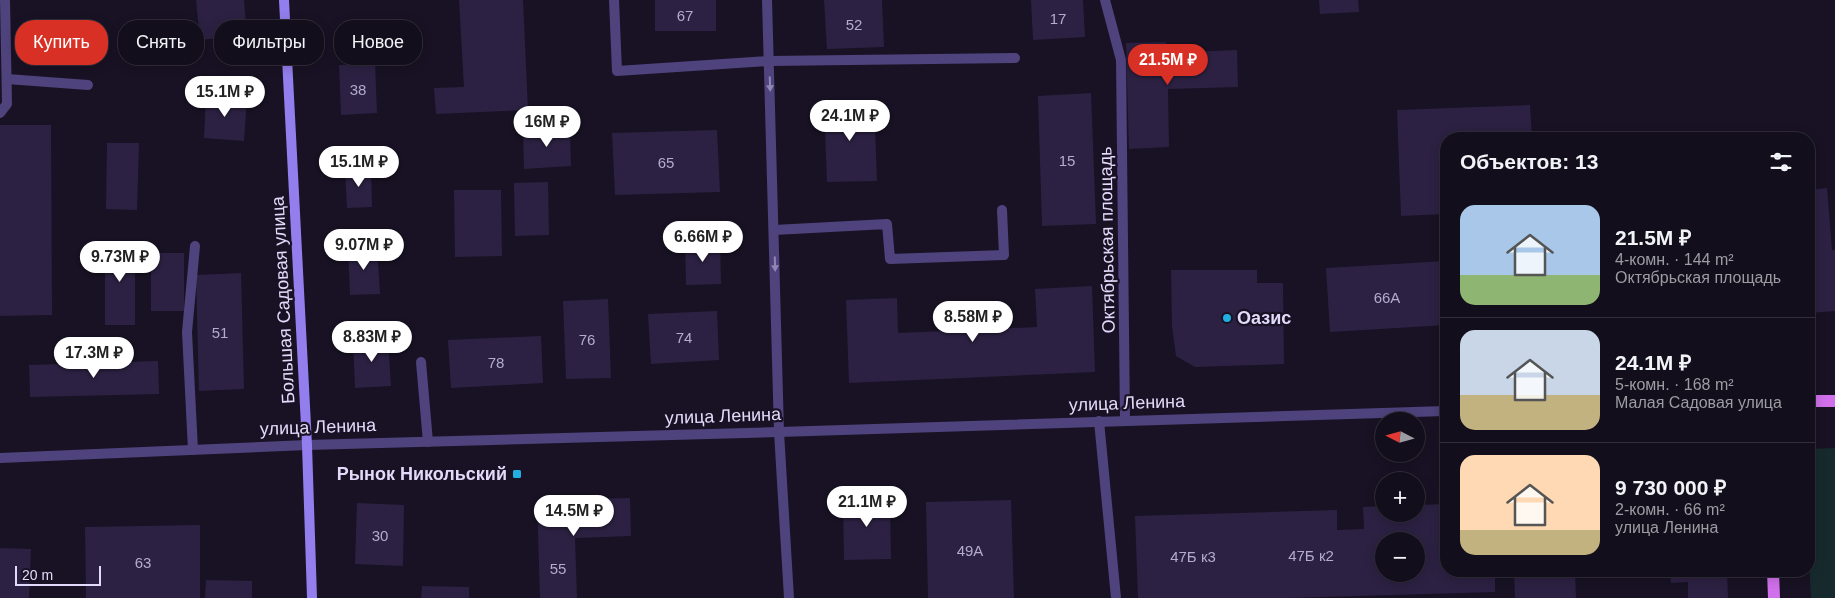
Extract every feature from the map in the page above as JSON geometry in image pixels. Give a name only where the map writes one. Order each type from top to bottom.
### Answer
[{"type":"main road","name":"Большая Садовая улица","points":[[284,0],[307,445],[312,598]]},
{"type":"main road","points":[[1815,401],[1835,401]]},
{"type":"main road","points":[[1772,577],[1774,598]]},
{"type":"street","points":[[0,113],[7,104],[5,0]]},
{"type":"street","points":[[614,0],[617,71],[769,61],[1015,58]]},
{"type":"street","points":[[767,0],[779,432],[789,598]]},
{"type":"street","name":"Октябрьская площадь","points":[[1105,0],[1121,60],[1125,420]]},
{"type":"street","points":[[7,79],[88,85]]},
{"type":"street","points":[[774,230],[887,224],[890,259],[1004,255],[1002,210]]},
{"type":"street","points":[[193,450],[187,332],[195,246]]},
{"type":"street","points":[[421,362],[428,442]]},
{"type":"street","name":"улица Ленина","points":[[0,458],[307,445],[1440,411]]},
{"type":"street","points":[[1099,421],[1116,598]]},
{"type":"green space","points":[[1835,448],[1835,598],[1811,598],[1810,577],[1815,577],[1815,449]]},
{"type":"building","points":[[196,0],[244,0],[246,20],[214,20],[214,39],[204,40],[204,20],[198,20]]},
{"type":"building","points":[[459,0],[523,0],[528,110],[436,114],[434,88],[464,87]]},
{"type":"building","points":[[655,0],[716,0],[716,31],[655,31]]},
{"type":"building","points":[[824,0],[882,0],[884,47],[827,49]]},
{"type":"building","points":[[1031,0],[1083,0],[1085,37],[1033,40]]},
{"type":"building","points":[[1319,0],[1358,0],[1359,12],[1320,14]]},
{"type":"building","points":[[1166,42],[1166,53],[1237,50],[1238,87],[1168,89],[1169,147],[1129,149],[1126,43]]},
{"type":"building","points":[[339,65],[375,65],[377,113],[341,115]]},
{"type":"building","points":[[1091,93],[1096,224],[1042,226],[1038,96]]},
{"type":"building","points":[[206,95],[247,98],[244,141],[204,138]]},
{"type":"building","points":[[874,101],[877,181],[827,182],[824,102]]},
{"type":"building","points":[[1530,105],[1532,132],[1440,132],[1440,214],[1401,216],[1397,110]]},
{"type":"building","points":[[0,125],[51,125],[52,315],[0,316]]},
{"type":"building","points":[[570,128],[571,166],[524,169],[523,131]]},
{"type":"building","points":[[717,130],[720,192],[615,195],[612,133]]},
{"type":"building","points":[[107,143],[139,143],[137,210],[106,209]]},
{"type":"building","points":[[371,168],[372,207],[347,208],[345,169]]},
{"type":"building","points":[[548,182],[549,235],[515,236],[514,183]]},
{"type":"building","points":[[1827,188],[1832,250],[1835,250],[1835,311],[1815,313],[1815,189]]},
{"type":"building","points":[[454,190],[501,190],[502,256],[455,257]]},
{"type":"building","points":[[105,241],[135,241],[135,325],[105,325]]},
{"type":"building","points":[[720,241],[721,284],[686,285],[685,242]]},
{"type":"building","points":[[377,246],[380,294],[350,295],[348,247]]},
{"type":"building","points":[[151,253],[184,253],[184,311],[151,311]]},
{"type":"building","points":[[1440,261],[1440,325],[1330,332],[1326,268]]},
{"type":"building","points":[[1171,270],[1257,270],[1257,283],[1283,283],[1284,364],[1195,367],[1176,356],[1172,326]]},
{"type":"building","points":[[241,273],[244,389],[199,391],[196,275]]},
{"type":"building","points":[[1092,286],[1095,372],[849,383],[846,300],[897,298],[898,333],[1037,327],[1035,289]]},
{"type":"building","points":[[608,299],[611,378],[566,379],[563,301]]},
{"type":"building","points":[[717,311],[719,360],[651,364],[648,314]]},
{"type":"building","points":[[541,336],[543,383],[451,388],[448,340]]},
{"type":"building","points":[[388,338],[391,386],[355,388],[353,340]]},
{"type":"building","points":[[158,361],[159,394],[30,397],[29,365]]},
{"type":"building","points":[[890,497],[891,559],[844,560],[843,498]]},
{"type":"building","points":[[630,498],[631,536],[575,538],[577,598],[540,598],[537,500]]},
{"type":"building","points":[[1011,500],[1014,598],[928,598],[926,502]]},
{"type":"building","points":[[357,503],[404,505],[403,566],[355,564]]},
{"type":"building","points":[[1440,504],[1440,577],[1495,577],[1495,592],[1288,598],[1138,598],[1135,516],[1337,510],[1337,530],[1364,529],[1363,507],[1375,506],[1375,522],[1425,522],[1425,505]]},
{"type":"building","points":[[200,525],[200,598],[86,598],[85,527]]},
{"type":"building","points":[[0,548],[31,549],[29,598],[0,598]]},
{"type":"building","points":[[1514,577],[1575,577],[1576,598],[1515,598]]},
{"type":"building","points":[[1670,577],[1727,577],[1728,598],[1688,598],[1688,582],[1671,583]]},
{"type":"building","points":[[206,580],[252,581],[252,598],[205,598]]},
{"type":"building","points":[[422,586],[469,587],[469,598],[421,598]]},
{"type":"place","name":"Оазис","points":[[1227,318]]},
{"type":"place","name":"Рынок Никольский","points":[[517,474]]}]
